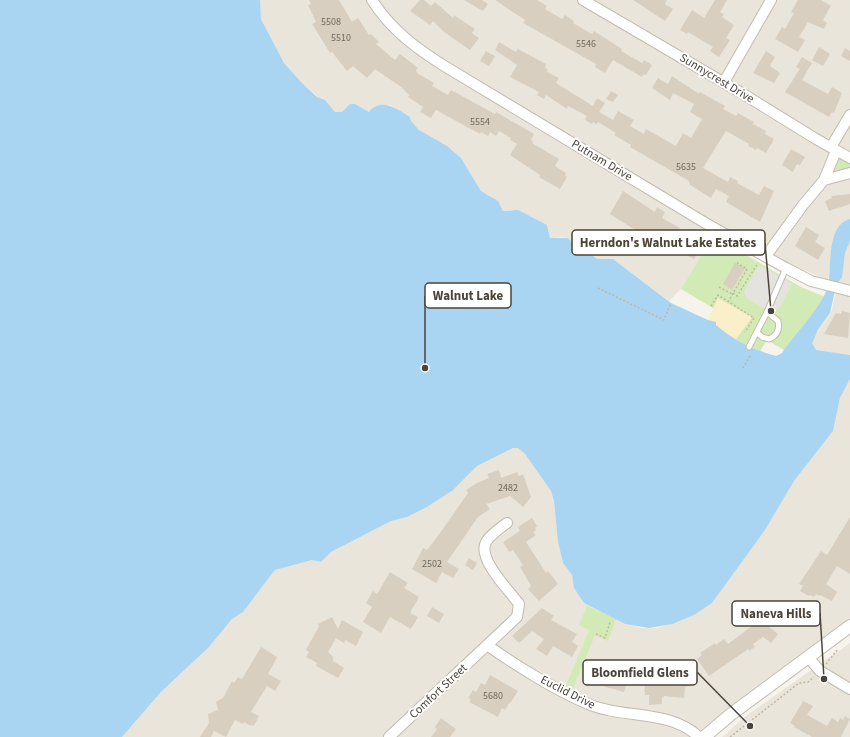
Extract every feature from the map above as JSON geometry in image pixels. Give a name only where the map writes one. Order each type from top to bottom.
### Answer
[{"type":"street","points":[[724,82],[771,0]]},
{"type":"street","name":"Putnam Drive","points":[[377,2],[394,27],[423,53],[707,224],[786,268],[819,284],[847,291]]},
{"type":"street","name":"Sunnycrest Drive","points":[[590,2],[850,158]]},
{"type":"street","points":[[769,258],[803,205],[824,180],[834,149],[850,115]]},
{"type":"street","points":[[824,180],[850,173]]},
{"type":"street","name":"Comfort Street","points":[[389,737],[517,617],[519,604],[487,562],[484,552],[486,543],[507,523]]},
{"type":"street","points":[[704,737],[850,626]]},
{"type":"street","name":"Euclid Drive","points":[[487,645],[536,676],[588,704],[617,711],[647,715],[688,728],[699,737]]},
{"type":"street","points":[[808,657],[820,671],[850,689]]},
{"type":"lane","points":[[750,349],[786,268]]},
{"type":"lane","points":[[757,332],[762,337],[768,339],[777,334],[779,329],[778,321],[767,312]]},
{"type":"path","points":[[719,287],[737,296],[757,263],[768,269],[769,258]]},
{"type":"path","points":[[728,302],[747,269],[736,262]]},
{"type":"path","points":[[743,277],[747,279]]},
{"type":"path","points":[[598,288],[664,320],[671,304]]},
{"type":"path","points":[[711,306],[718,295],[754,318],[745,332]]},
{"type":"path","points":[[743,368],[750,349]]},
{"type":"path","points":[[596,634],[605,638],[610,622]]},
{"type":"path","points":[[730,737],[799,683],[812,680],[841,646]]},
{"type":"shaded area","points":[[260,0],[850,0],[850,219],[844,222],[834,237],[828,280],[794,266],[717,223],[713,236],[681,289],[669,301],[613,259],[597,259],[564,237],[550,238],[548,227],[513,210],[503,211],[499,203],[481,191],[461,158],[453,151],[419,130],[411,121],[411,118],[390,105],[377,106],[369,112],[355,104],[350,104],[342,112],[335,112],[302,83],[284,63],[261,19]]},
{"type":"shaded area","points":[[850,241],[850,355],[816,350],[812,346],[814,337],[831,313],[845,253]]},
{"type":"shaded area","points":[[762,266],[792,284],[780,307],[771,313],[746,298],[744,291],[758,267]]},
{"type":"shaded area","points":[[850,379],[850,618],[746,694],[692,737],[122,737],[161,692],[209,647],[232,619],[243,612],[275,570],[312,560],[321,562],[331,552],[391,521],[407,517],[427,507],[461,482],[477,466],[513,448],[518,448],[525,454],[551,491],[554,501],[558,542],[563,563],[572,575],[574,588],[584,603],[625,624],[642,628],[657,628],[694,615],[712,603],[765,530],[794,481],[833,431],[840,398]]},
{"type":"shaded area","points":[[850,643],[850,737],[722,737],[747,715]]},
{"type":"green space","points":[[839,159],[850,163],[850,168],[834,171]]},
{"type":"green space","points":[[713,236],[801,287],[828,298],[806,363],[767,340],[746,375],[718,358],[738,323],[681,289]]},
{"type":"green space","points":[[587,606],[616,619],[608,641],[595,635],[572,691],[565,688],[589,630],[579,625]]},
{"type":"sand","points":[[718,298],[752,317],[735,341],[708,320]]},
{"type":"water","points":[[0,0],[260,0],[261,19],[284,63],[302,83],[317,97],[325,100],[335,112],[342,112],[350,104],[355,104],[369,112],[379,105],[389,106],[400,111],[410,117],[411,121],[419,130],[447,146],[461,158],[481,191],[498,201],[503,211],[518,210],[547,225],[550,238],[567,238],[597,259],[613,259],[671,303],[708,320],[716,322],[716,325],[723,331],[744,344],[776,356],[782,353],[821,302],[828,285],[832,248],[837,229],[842,223],[850,219],[850,241],[845,253],[842,277],[836,286],[830,313],[818,330],[812,343],[816,350],[850,355],[850,379],[840,398],[833,431],[794,481],[765,530],[712,603],[694,615],[672,624],[649,628],[625,624],[584,603],[574,588],[572,575],[563,563],[558,542],[554,501],[551,491],[525,454],[518,448],[513,448],[477,466],[453,490],[427,507],[407,517],[391,521],[331,552],[321,562],[312,560],[275,570],[243,612],[232,619],[209,647],[161,692],[122,737],[0,737]]},
{"type":"building","points":[[309,0],[339,0],[352,22],[358,18],[369,35],[371,34],[379,42],[376,44],[395,60],[400,54],[418,68],[416,70],[417,73],[434,83],[432,86],[448,95],[451,90],[495,114],[496,112],[534,134],[531,140],[533,141],[532,143],[559,159],[555,166],[566,173],[565,175],[567,177],[560,189],[539,177],[540,175],[510,155],[517,144],[510,140],[511,138],[499,131],[496,136],[490,132],[488,136],[481,132],[480,134],[436,110],[431,118],[420,112],[423,107],[408,97],[409,95],[401,87],[375,69],[367,78],[353,66],[347,71],[332,52],[330,53],[312,24],[316,22],[308,5],[311,4]]},
{"type":"building","points":[[420,0],[424,0],[431,6],[435,2],[453,18],[454,15],[475,29],[472,33],[479,38],[470,50],[444,32],[433,21],[430,25],[410,11]]},
{"type":"building","points":[[464,0],[482,0],[488,4],[483,11]]},
{"type":"building","points":[[495,0],[537,0],[547,6],[545,9],[562,19],[565,15],[574,21],[573,23],[592,34],[594,31],[622,49],[621,51],[642,63],[644,60],[652,65],[646,75],[644,74],[642,77],[613,60],[605,73],[595,67],[596,64],[523,23],[525,20]]},
{"type":"building","points":[[633,0],[667,0],[665,4],[673,9],[665,21]]},
{"type":"building","points":[[715,0],[727,0],[720,12],[724,14],[722,17],[734,25],[726,38],[730,40],[719,57],[710,51],[713,47],[688,32],[687,34],[680,30],[692,10],[704,18]]},
{"type":"building","points":[[798,0],[821,0],[831,6],[823,20],[827,23],[824,29],[808,22],[799,37],[805,40],[798,52],[775,39],[782,27],[785,29],[794,13],[791,12]]},
{"type":"building","points":[[499,42],[516,52],[518,49],[546,64],[545,68],[548,69],[547,72],[559,78],[556,83],[593,106],[597,98],[605,103],[599,112],[613,120],[618,111],[634,120],[630,126],[644,134],[646,129],[676,146],[683,133],[691,138],[702,119],[690,112],[694,104],[673,93],[670,100],[652,88],[658,78],[668,84],[672,76],[699,94],[700,92],[725,106],[723,109],[736,116],[738,113],[754,122],[753,124],[766,131],[765,134],[774,139],[766,153],[757,148],[756,150],[748,146],[749,144],[726,131],[703,168],[728,182],[730,177],[738,181],[737,183],[759,195],[764,186],[774,191],[760,222],[726,202],[729,196],[716,189],[711,198],[690,185],[689,181],[630,147],[631,145],[614,135],[616,133],[598,122],[596,124],[593,122],[592,124],[585,120],[587,116],[568,106],[567,109],[546,95],[544,99],[537,95],[539,92],[510,77],[517,65],[495,50]]},
{"type":"building","points":[[819,47],[830,54],[823,66],[812,60]]},
{"type":"building","points":[[845,48],[850,51],[850,61],[841,56]]},
{"type":"building","points":[[486,51],[495,56],[489,66],[480,61]]},
{"type":"building","points":[[766,51],[775,57],[770,66],[780,73],[774,83],[753,73]]},
{"type":"building","points":[[802,57],[812,63],[802,80],[828,94],[832,87],[842,93],[834,113],[832,112],[829,117],[785,92],[800,69],[796,67]]},
{"type":"building","points":[[611,91],[618,95],[613,102],[606,99]]},
{"type":"building","points":[[791,149],[805,157],[800,165],[797,164],[793,172],[782,165]]},
{"type":"building","points":[[623,191],[655,212],[657,207],[665,212],[662,218],[680,228],[676,234],[690,242],[692,238],[703,244],[694,259],[650,239],[648,242],[638,236],[640,233],[610,214]]},
{"type":"building","points":[[850,194],[850,204],[829,211],[825,201],[832,198],[831,196]]},
{"type":"building","points":[[806,227],[819,235],[815,242],[825,248],[818,260],[795,246]]},
{"type":"building","points":[[735,263],[745,268],[732,290],[723,284]]},
{"type":"building","points":[[842,311],[850,313],[848,338],[824,334],[836,313],[841,314]]},
{"type":"building","points":[[499,470],[501,478],[517,472],[519,476],[523,474],[531,497],[523,507],[510,496],[486,504],[490,509],[478,517],[447,562],[459,569],[453,578],[442,572],[436,583],[412,569],[423,548],[427,550],[468,493],[466,490],[489,478],[487,474]]},
{"type":"building","points":[[850,517],[850,574],[837,566],[826,584],[837,592],[832,601],[820,595],[819,596],[816,594],[814,597],[809,596],[800,591],[803,586],[799,584],[821,551],[827,555]]},
{"type":"building","points":[[532,518],[537,526],[535,528],[536,530],[533,532],[536,535],[526,542],[546,573],[548,571],[558,584],[539,601],[528,589],[531,586],[520,567],[523,565],[513,550],[509,552],[503,542],[520,531],[518,527]]},
{"type":"building","points":[[469,558],[477,563],[473,570],[465,565]]},
{"type":"building","points":[[390,572],[408,583],[404,588],[419,597],[410,613],[418,617],[411,629],[390,617],[381,633],[363,622],[372,607],[366,603],[373,591],[377,594]]},
{"type":"building","points":[[432,607],[444,614],[439,623],[427,616]]},
{"type":"building","points":[[542,608],[554,616],[551,620],[577,634],[572,642],[578,646],[572,657],[553,646],[547,656],[536,649],[544,639],[532,631],[519,643],[512,636]]},
{"type":"building","points":[[332,617],[338,629],[342,620],[363,632],[356,646],[345,640],[344,643],[336,638],[328,652],[333,657],[333,661],[344,668],[338,678],[316,666],[317,663],[306,657],[309,652],[306,650],[319,626],[318,624]]},
{"type":"building","points":[[760,620],[778,634],[771,643],[763,637],[753,644],[755,647],[749,651],[748,649],[709,676],[697,659],[702,655],[700,653],[724,639],[728,644]]},
{"type":"building","points":[[261,647],[277,657],[268,674],[281,681],[275,691],[267,686],[251,712],[259,716],[254,726],[244,722],[243,724],[235,720],[226,737],[214,731],[211,737],[200,737],[209,723],[208,714],[218,710],[216,702],[223,698],[232,681],[234,683],[238,677],[242,679]]},
{"type":"building","points":[[691,662],[698,683],[685,687],[684,698],[664,696],[662,698],[662,704],[649,705],[649,695],[645,695],[644,676],[647,676],[647,668],[662,667],[662,672]]},
{"type":"building","points":[[613,668],[620,670],[618,676],[628,679],[624,692],[599,685],[600,682],[587,678],[589,669],[611,674]]},
{"type":"building","points":[[490,675],[518,691],[505,710],[502,708],[498,717],[469,702],[471,699],[468,698],[473,690],[476,692],[481,683],[485,685]]},
{"type":"building","points":[[803,701],[813,706],[807,715],[827,726],[832,718],[838,722],[840,718],[843,720],[845,716],[850,719],[841,737],[812,737],[794,727],[795,726],[790,723]]},
{"type":"building","points":[[441,718],[456,729],[450,737],[431,737],[437,729],[435,727]]},
{"type":"place","name":"Herndon's Walnut Lake Estates","points":[[771,311]]},
{"type":"place","name":"Walnut Lake","points":[[425,368]]},
{"type":"place","name":"Naneva Hills","points":[[824,679]]},
{"type":"place","name":"Bloomfield Glens","points":[[750,726]]}]
